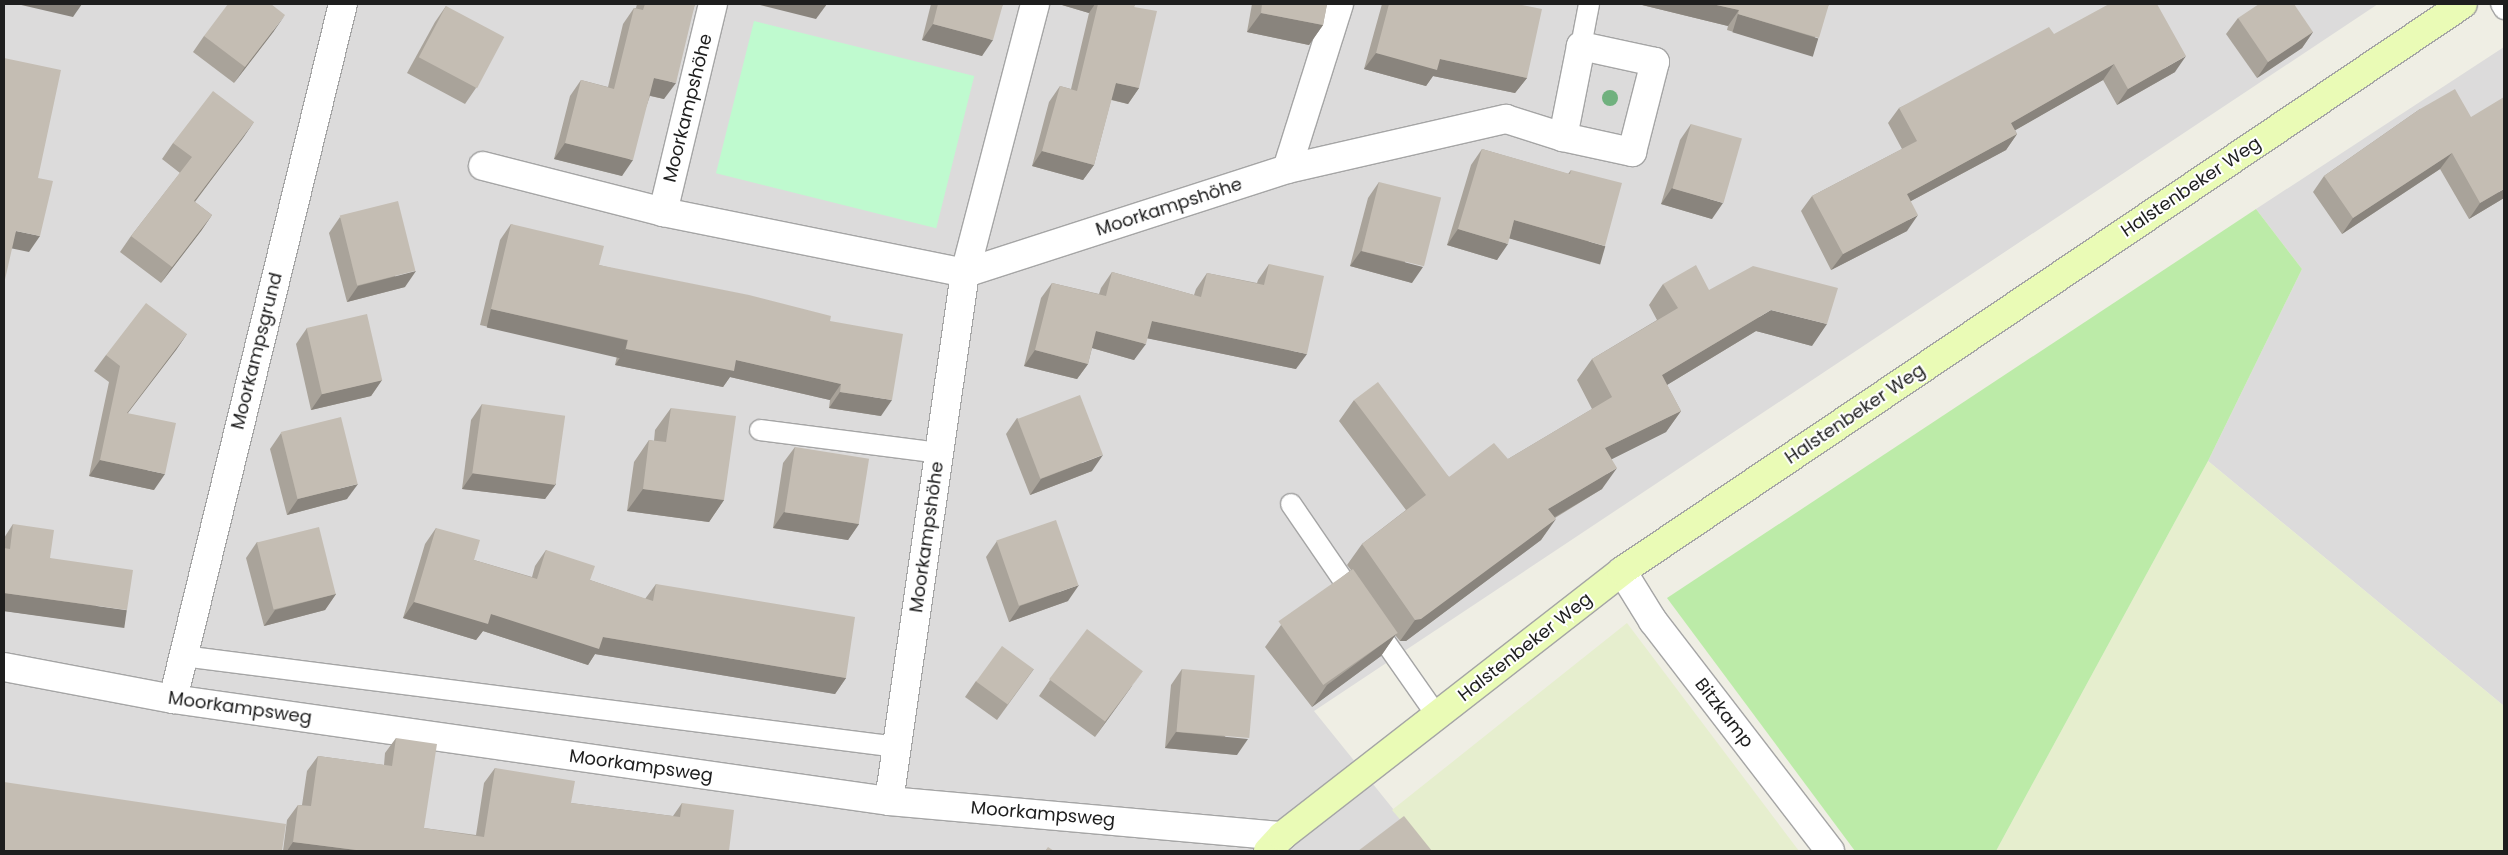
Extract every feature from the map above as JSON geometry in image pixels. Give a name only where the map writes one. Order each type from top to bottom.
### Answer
[{"type":"main road","name":"Halstenbeker Weg","points":[[1275,844],[1622,571],[2463,4]]},
{"type":"street","name":"Moorkampsgrund","points":[[173,699],[343,4]]},
{"type":"street","name":"Moorkampshöhe","points":[[663,212],[713,4]]},
{"type":"street","name":"Moorkampshöhe","points":[[889,800],[965,273],[1035,4]]},
{"type":"street","points":[[1288,169],[1339,4]]},
{"type":"street","name":"Moorkampshöhe","points":[[483,166],[663,212],[965,273],[1288,169],[1506,119],[1563,137],[1632,152],[1655,62],[1581,46]]},
{"type":"street","points":[[1563,137],[1581,46]]},
{"type":"street","name":"Bitzkamp","points":[[1622,571],[1653,621],[1830,851]]},
{"type":"street","name":"Moorkampsweg","points":[[4,666],[173,699],[889,800],[1275,844]]},
{"type":"lane","points":[[1581,46],[1589,4]]},
{"type":"lane","points":[[2501,4],[2504,9]]},
{"type":"lane","points":[[760,430],[939,453]]},
{"type":"lane","points":[[1291,504],[1437,716]]},
{"type":"lane","points":[[183,656],[896,747]]},
{"type":"shaded area","points":[[4,4],[2378,4],[1314,711],[1427,851],[4,851]]},
{"type":"shaded area","points":[[2504,47],[2504,706],[2208,461],[2302,269],[2256,209]]},
{"type":"green space","points":[[754,21],[974,76],[936,228],[716,173]]},
{"type":"green space","points":[[2256,209],[2302,269],[2208,461],[1996,851],[1855,851],[1667,598]]},
{"type":"green space","points":[[2208,461],[2504,706],[2504,851],[1996,851]]},
{"type":"green space","points":[[1627,623],[1799,851],[1427,851],[1392,810]]},
{"type":"building","points":[[228,4],[271,4],[285,15],[245,67],[204,36]]},
{"type":"building","points":[[645,4],[695,4],[676,83],[654,78],[633,160],[565,143],[581,80],[614,89],[634,8],[643,10]]},
{"type":"building","points":[[938,4],[1003,4],[993,40],[933,24]]},
{"type":"building","points":[[1098,4],[1135,4],[1134,7],[1157,11],[1139,88],[1116,83],[1094,165],[1042,151],[1060,86],[1077,91]]},
{"type":"building","points":[[1262,4],[1327,4],[1323,25],[1261,13]]},
{"type":"building","points":[[1389,4],[1517,4],[1542,9],[1527,78],[1440,59],[1437,70],[1376,53]]},
{"type":"building","points":[[1712,4],[1829,4],[1819,38],[1738,14],[1739,10]]},
{"type":"building","points":[[2109,4],[2157,4],[2186,56],[2128,89],[2114,64],[2011,123],[2017,134],[1907,194],[1918,215],[1843,254],[1812,196],[1917,141],[1899,108],[2049,27],[2054,34]]},
{"type":"building","points":[[2259,4],[2294,4],[2313,32],[2268,62],[2238,18]]},
{"type":"building","points":[[446,6],[504,37],[477,88],[419,57]]},
{"type":"building","points":[[4,58],[61,70],[38,178],[53,181],[40,236],[16,231],[4,284],[5,120]]},
{"type":"building","points":[[2455,89],[2471,117],[2504,97],[2504,189],[2480,203],[2452,153],[2353,218],[2324,176],[2420,109]]},
{"type":"building","points":[[213,91],[254,122],[194,201],[212,215],[172,267],[131,236],[192,157],[173,143]]},
{"type":"building","points":[[1691,124],[1742,139],[1723,203],[1673,188]]},
{"type":"building","points":[[1482,149],[1570,174],[1571,170],[1622,183],[1605,246],[1514,220],[1508,244],[1458,229]]},
{"type":"building","points":[[1379,182],[1441,197],[1424,266],[1362,251]]},
{"type":"building","points":[[398,201],[415,271],[357,285],[340,216]]},
{"type":"building","points":[[511,224],[604,246],[599,265],[749,295],[831,316],[830,321],[903,334],[892,400],[840,392],[841,384],[736,360],[734,371],[626,349],[628,340],[491,309]]},
{"type":"building","points":[[1269,264],[1324,276],[1307,354],[1152,321],[1146,344],[1096,331],[1088,364],[1035,350],[1052,283],[1106,296],[1112,272],[1201,297],[1207,273],[1264,285]]},
{"type":"building","points":[[1696,265],[1709,290],[1753,266],[1838,288],[1827,324],[1771,310],[1662,375],[1681,411],[1605,448],[1617,468],[1548,509],[1556,519],[1421,619],[1415,620],[1362,544],[1426,495],[1354,400],[1378,382],[1449,477],[1494,443],[1508,459],[1612,397],[1592,359],[1678,308],[1663,284]]},
{"type":"building","points":[[146,303],[187,334],[127,413],[176,423],[165,474],[100,460],[120,366],[106,355]]},
{"type":"building","points":[[367,314],[382,380],[322,394],[307,328]]},
{"type":"building","points":[[1080,395],[1103,455],[1040,479],[1017,419]]},
{"type":"building","points":[[482,404],[565,416],[555,485],[472,473]]},
{"type":"building","points":[[671,408],[736,416],[724,500],[643,489],[649,440],[666,442]]},
{"type":"building","points":[[341,417],[358,484],[298,499],[281,432]]},
{"type":"building","points":[[795,447],[869,459],[859,524],[785,512]]},
{"type":"building","points":[[1056,520],[1078,585],[1019,606],[996,541]]},
{"type":"building","points":[[13,524],[54,530],[50,558],[133,570],[127,610],[4,593],[4,548],[10,549]]},
{"type":"building","points":[[319,527],[336,594],[274,609],[257,542]]},
{"type":"building","points":[[436,528],[480,540],[474,560],[537,579],[546,550],[595,566],[590,580],[653,601],[656,584],[855,617],[846,678],[603,637],[599,649],[491,614],[488,624],[414,602]]},
{"type":"building","points":[[1353,569],[1398,633],[1323,685],[1278,621]]},
{"type":"building","points":[[1087,629],[1143,671],[1105,721],[1049,679]]},
{"type":"building","points":[[1002,646],[1034,669],[1008,705],[976,682]]},
{"type":"building","points":[[1182,669],[1255,675],[1249,738],[1177,732]]},
{"type":"building","points":[[396,738],[437,744],[424,828],[484,837],[495,768],[575,781],[571,803],[680,817],[682,803],[734,810],[729,851],[364,851],[293,842],[298,805],[311,806],[318,756],[392,766]]},
{"type":"building","points":[[4,782],[286,824],[282,851],[4,851]]},
{"type":"building","points":[[1404,816],[1432,851],[1358,851]]},
{"type":"building","points":[[1048,847],[1054,851],[1045,851]]}]
